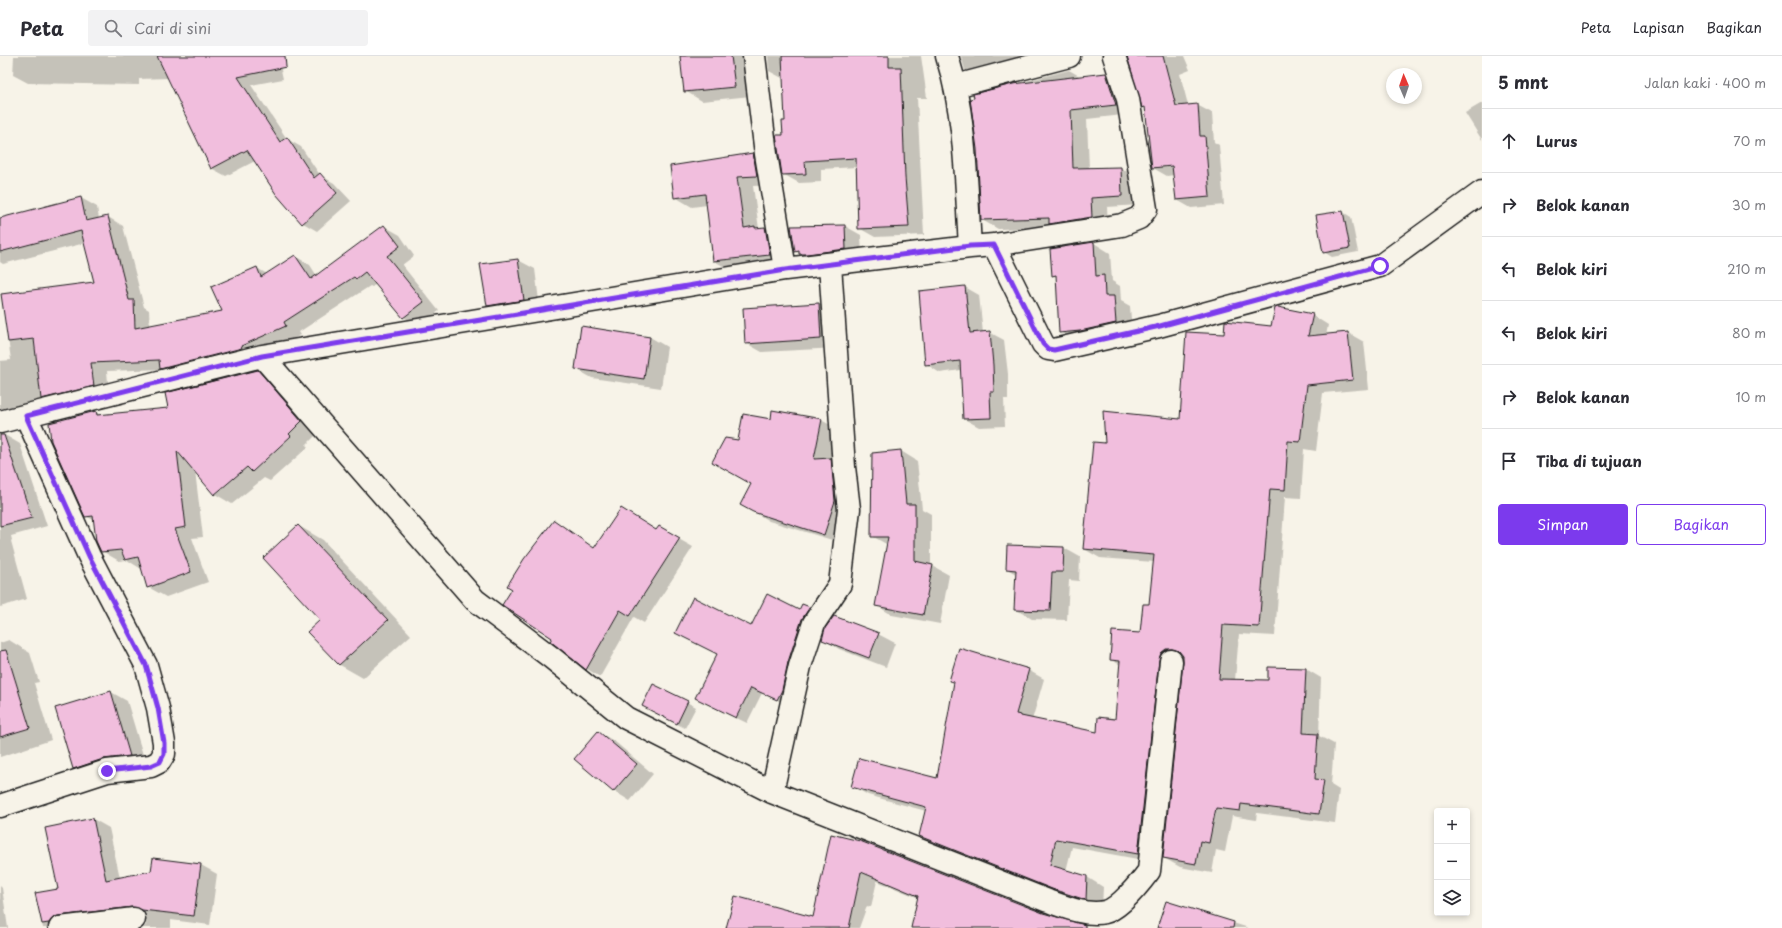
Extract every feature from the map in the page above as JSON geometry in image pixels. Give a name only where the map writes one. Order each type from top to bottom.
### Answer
[{"type":"street","points":[[754,56],[766,154],[785,270]]},
{"type":"street","points":[[947,56],[956,86],[966,178],[970,246]]},
{"type":"street","points":[[956,86],[1069,56]]},
{"type":"street","points":[[0,422],[262,356],[785,270],[970,246],[994,245],[1122,225],[1139,218],[1146,210],[1128,99],[1114,56]]},
{"type":"street","points":[[994,245],[1043,344],[1048,349],[1054,350],[1160,326],[1380,266],[1482,192]]},
{"type":"street","points":[[772,792],[800,666],[814,623],[840,584],[849,510],[844,467],[830,265]]},
{"type":"street","points":[[262,356],[475,600],[552,658],[626,718],[772,792],[1048,901],[1085,912],[1106,912],[1137,888],[1149,871],[1171,661]]},
{"type":"street","points":[[0,806],[107,771],[151,766],[160,762],[164,754],[164,743],[158,708],[146,665],[89,556],[26,416]]},
{"type":"street","points":[[60,928],[134,919]]},
{"type":"building","points":[[157,56],[285,56],[286,67],[238,77],[280,142],[287,137],[314,178],[320,173],[337,193],[302,224],[276,194],[247,150],[211,169]]},
{"type":"building","points":[[680,56],[731,56],[735,87],[684,92]]},
{"type":"building","points":[[782,56],[889,56],[889,67],[901,67],[905,177],[909,227],[858,229],[856,158],[805,161],[806,174],[782,175],[776,135],[783,135],[782,121],[785,121]]},
{"type":"building","points":[[1127,56],[1163,56],[1176,106],[1198,104],[1200,136],[1205,136],[1210,197],[1176,200],[1172,166],[1152,168],[1145,107],[1142,108]]},
{"type":"building","points":[[1106,73],[1116,105],[1071,110],[1073,168],[1121,167],[1122,196],[1091,198],[1092,217],[1049,224],[1049,218],[981,220],[977,149],[970,99],[974,98],[973,94],[1013,84]]},
{"type":"building","points":[[753,153],[757,176],[737,177],[744,228],[755,226],[755,228],[765,227],[770,255],[713,261],[705,194],[674,198],[670,166]]},
{"type":"building","points":[[81,197],[86,221],[108,216],[129,300],[134,300],[135,328],[222,311],[211,287],[257,267],[261,277],[295,255],[311,279],[384,225],[400,246],[387,256],[424,302],[403,318],[365,272],[356,279],[354,277],[284,322],[286,326],[241,346],[242,348],[160,369],[159,360],[91,363],[94,386],[41,399],[34,339],[8,342],[1,294],[94,282],[81,231],[0,252],[0,218]]},
{"type":"building","points":[[1343,211],[1350,248],[1323,253],[1316,215]]},
{"type":"building","points":[[845,225],[846,249],[807,254],[799,254],[799,251],[795,252],[791,226]]},
{"type":"building","points":[[1094,242],[1096,276],[1104,275],[1105,296],[1114,296],[1116,323],[1080,331],[1059,333],[1056,275],[1052,276],[1050,249]]},
{"type":"building","points":[[518,259],[524,300],[487,306],[480,264]]},
{"type":"building","points":[[965,286],[970,333],[990,331],[994,392],[990,392],[991,418],[963,419],[960,361],[925,365],[919,291]]},
{"type":"building","points":[[819,303],[821,339],[745,344],[743,308]]},
{"type":"building","points":[[1278,307],[1313,314],[1308,336],[1348,332],[1353,380],[1307,385],[1300,442],[1288,441],[1285,490],[1270,489],[1259,627],[1223,625],[1219,679],[1268,680],[1268,667],[1306,668],[1303,733],[1318,734],[1315,779],[1324,780],[1319,814],[1241,804],[1240,811],[1216,808],[1209,843],[1200,841],[1196,864],[1163,858],[1183,662],[1183,656],[1179,651],[1172,649],[1166,649],[1161,653],[1159,660],[1138,854],[1056,839],[1050,865],[1087,876],[1086,900],[1052,889],[919,836],[926,807],[851,787],[859,758],[937,778],[954,682],[949,681],[959,648],[1029,669],[1016,714],[1097,732],[1098,717],[1115,719],[1120,661],[1110,660],[1112,631],[1140,633],[1143,604],[1149,604],[1154,555],[1083,549],[1093,442],[1105,443],[1103,411],[1180,419],[1186,332],[1224,334],[1225,321],[1271,326],[1275,308]]},
{"type":"building","points":[[581,326],[650,337],[644,379],[575,369]]},
{"type":"building","points":[[258,370],[302,421],[289,434],[291,436],[252,472],[247,467],[214,495],[177,451],[186,527],[175,529],[191,572],[147,588],[138,557],[125,560],[121,550],[101,552],[96,541],[93,516],[85,517],[51,441],[49,423],[96,411],[97,415],[168,408],[165,393]]},
{"type":"building","points":[[772,410],[822,419],[814,459],[831,458],[835,501],[824,535],[753,512],[740,505],[751,484],[712,462],[725,438],[738,440],[743,414],[771,419]]},
{"type":"building","points":[[0,435],[4,435],[32,518],[0,526]]},
{"type":"building","points":[[901,450],[906,504],[915,504],[915,561],[933,565],[923,615],[875,606],[888,537],[871,537],[872,453]]},
{"type":"building","points":[[621,508],[656,530],[659,526],[680,538],[630,616],[620,610],[586,670],[550,641],[552,638],[502,605],[512,589],[507,586],[524,559],[554,520],[594,548]]},
{"type":"building","points":[[298,525],[388,620],[339,665],[307,632],[320,620],[263,558]]},
{"type":"building","points":[[1007,545],[1064,547],[1063,572],[1052,572],[1050,611],[1014,610],[1016,570],[1006,569]]},
{"type":"building","points":[[767,594],[799,610],[802,604],[810,607],[802,619],[788,662],[782,690],[777,700],[751,688],[736,718],[695,698],[717,654],[675,633],[693,597],[751,626]]},
{"type":"building","points":[[834,616],[879,633],[869,658],[822,640],[825,628]]},
{"type":"building","points":[[6,650],[30,728],[0,737],[0,651]]},
{"type":"building","points":[[653,684],[688,701],[677,724],[642,706]]},
{"type":"building","points":[[111,691],[130,756],[103,759],[73,769],[55,708]]},
{"type":"building","points":[[598,731],[637,764],[613,792],[574,759]]},
{"type":"building","points":[[93,818],[106,880],[151,871],[153,858],[201,864],[194,916],[142,910],[132,907],[58,916],[53,918],[49,923],[42,924],[35,893],[58,889],[45,828]]},
{"type":"building","points":[[831,834],[860,841],[1043,913],[1085,925],[1085,928],[911,928],[918,896],[861,872],[849,928],[726,928],[735,896],[813,917]]},
{"type":"building","points":[[1166,901],[1234,922],[1233,928],[1157,928]]},
{"type":"route","points":[[107,771],[151,766],[160,762],[164,754],[164,743],[158,708],[146,665],[89,556],[26,416],[262,356],[785,270],[970,246],[994,245],[1043,344],[1048,349],[1054,350],[1092,340],[1160,326],[1380,266]]}]
